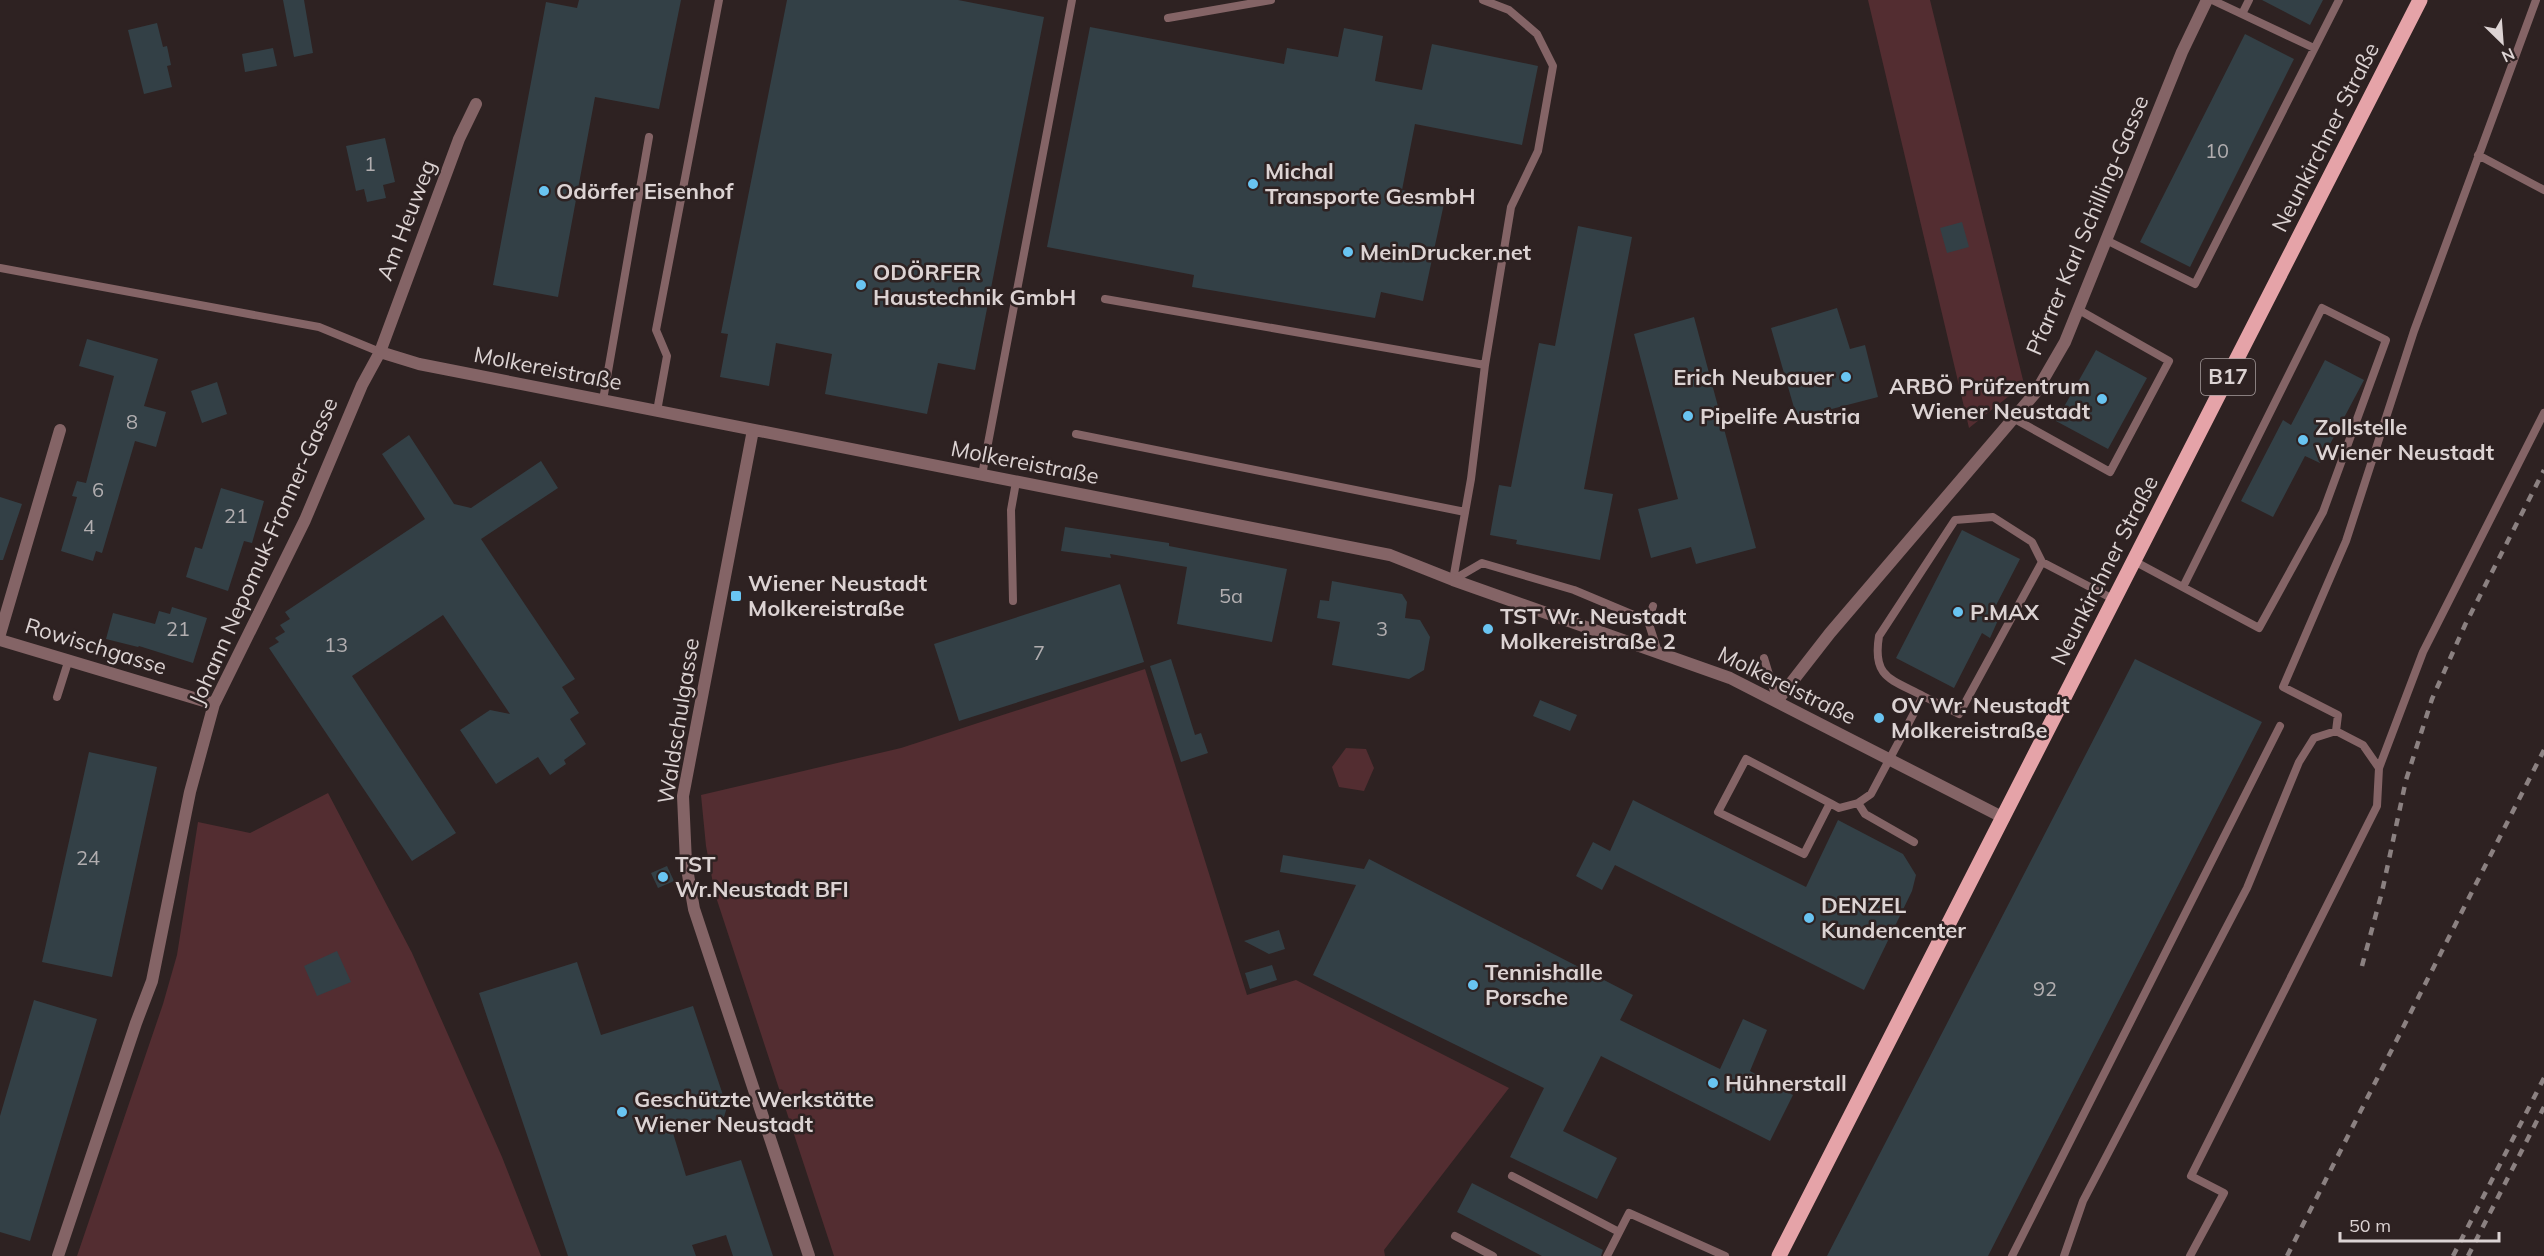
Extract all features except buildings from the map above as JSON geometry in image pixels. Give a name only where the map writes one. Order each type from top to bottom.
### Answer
[{"type":"main road","name":"Neunkirchner Straße","points":[[1779,1256],[2420,0]]},
{"type":"street","name":"Pfarrer Karl Schilling-Gasse","points":[[1777,701],[1830,633],[2036,392],[2066,342],[2108,242],[2182,52],[2207,0]]},
{"type":"street","name":"Am Heuweg","points":[[380,352],[459,139],[476,104]]},
{"type":"street","name":"Molkereistraße","points":[[380,352],[419,364],[1390,555],[1453,580],[1730,678],[2004,818]]},
{"type":"street","name":"Johann Nepomuk-Fronner-Gasse","points":[[58,1256],[152,981],[190,792],[214,704],[305,520],[362,385],[380,352]]},
{"type":"street","points":[[0,634],[60,430]]},
{"type":"street","name":"Waldschulgasse","points":[[753,430],[683,796],[686,863],[694,909],[809,1256]]},
{"type":"street","name":"Rowischgasse","points":[[0,640],[214,704]]},
{"type":"lane","points":[[657,411],[667,356],[656,330],[720,0]]},
{"type":"lane","points":[[982,475],[1072,0]]},
{"type":"lane","points":[[1168,18],[1271,0]]},
{"type":"lane","points":[[1453,580],[1511,207],[1538,151],[1553,66],[1537,34],[1509,10],[1483,0]]},
{"type":"lane","points":[[2212,0],[2313,48]]},
{"type":"lane","points":[[2242,14],[2249,0]]},
{"type":"lane","points":[[2108,242],[2195,284],[2339,0]]},
{"type":"lane","points":[[2336,731],[2338,715],[2283,687],[2346,541],[2414,331],[2536,0]]},
{"type":"lane","points":[[603,400],[649,137]]},
{"type":"lane","points":[[2478,155],[2544,190]]},
{"type":"lane","name":"Molkereistraße","points":[[0,268],[319,327],[380,352]]},
{"type":"lane","points":[[1105,299],[1485,365]]},
{"type":"lane","points":[[2134,561],[2259,628],[2323,512],[2386,340],[2322,308],[2183,587]]},
{"type":"lane","points":[[2013,418],[2110,472],[2169,361],[2079,310]]},
{"type":"lane","points":[[2190,1256],[2224,1193],[2191,1176],[2378,806],[2379,768],[2423,652],[2544,413]]},
{"type":"lane","points":[[1076,434],[1465,512]]},
{"type":"lane","points":[[1013,602],[1011,510],[1016,482]]},
{"type":"lane","points":[[2042,562],[1959,714],[1886,676],[1875,657],[1879,636],[1955,520],[1993,517],[2032,542],[2042,562],[2115,600]]},
{"type":"lane","points":[[1453,580],[1482,563],[1574,590],[1648,621]]},
{"type":"lane","points":[[1653,606],[1648,621],[1658,652]]},
{"type":"lane","points":[[1764,658],[1777,701]]},
{"type":"lane","points":[[57,697],[69,659]]},
{"type":"lane","points":[[1830,803],[1804,854],[1718,812],[1746,759],[1830,803],[1839,808],[1858,803],[1871,794],[1923,696]]},
{"type":"lane","points":[[2012,1256],[2280,726]]},
{"type":"lane","points":[[2064,1256],[2083,1201],[2247,888],[2299,762],[2314,738],[2336,731],[2363,745],[2379,768]]},
{"type":"lane","points":[[1858,803],[1865,814],[1914,842]]},
{"type":"lane","points":[[1512,1176],[1619,1232]]},
{"type":"lane","points":[[1607,1256],[1629,1213],[1725,1256]]},
{"type":"lane","points":[[1455,1236],[1493,1256]]},
{"type":"shaded area","points":[[1868,0],[1930,0],[2024,384],[1969,428]]},
{"type":"shaded area","points":[[1145,669],[1247,995],[1296,980],[1509,1088],[1384,1250],[1385,1256],[834,1256],[715,894],[706,846],[701,795],[901,748]]},
{"type":"shaded area","points":[[1346,748],[1366,749],[1374,768],[1364,791],[1339,787],[1332,767]]},
{"type":"shaded area","points":[[328,793],[412,953],[502,1157],[541,1256],[77,1256],[163,1004],[177,955],[198,822],[250,833]]},
{"type":"railway","points":[[2362,966],[2382,892],[2406,780],[2432,699],[2465,625],[2544,470]]},
{"type":"railway","points":[[2287,1256],[2544,750]]},
{"type":"railway","points":[[2453,1256],[2544,1078]]},
{"type":"railway","points":[[2468,1256],[2544,1107]]},
{"type":"place","name":"Michal Transporte GesmbH","points":[[1253,184]]},
{"type":"place","name":"Odörfer Eisenhof","points":[[544,191]]},
{"type":"place","name":"MeinDrucker.net","points":[[1348,252]]},
{"type":"place","name":"ODÖRFER Haustechnik GmbH","points":[[861,285]]},
{"type":"place","name":"Erich Neubauer","points":[[1846,377]]},
{"type":"place","name":"ARBÖ Prüfzentrum Wiener Neustadt","points":[[2102,399]]},
{"type":"place","name":"Pipelife Austria","points":[[1688,416]]},
{"type":"place","name":"Zollstelle Wiener Neustadt","points":[[2303,440]]},
{"type":"place","name":"Wiener Neustadt Molkereistraße","points":[[736,596]]},
{"type":"place","name":"P.MAX","points":[[1958,612]]},
{"type":"place","name":"TST Wr. Neustadt Molkereistraße 2","points":[[1488,629]]},
{"type":"place","name":"OV Wr. Neustadt Molkereistraße","points":[[1879,718]]},
{"type":"place","name":"TST Wr.Neustadt BFI","points":[[663,877]]},
{"type":"place","name":"DENZEL Kundencenter","points":[[1809,918]]},
{"type":"place","name":"Tennishalle Porsche","points":[[1473,985]]},
{"type":"place","name":"Hühnerstall","points":[[1713,1083]]},
{"type":"place","name":"Geschützte Werkstätte Wiener Neustadt","points":[[622,1112]]}]
